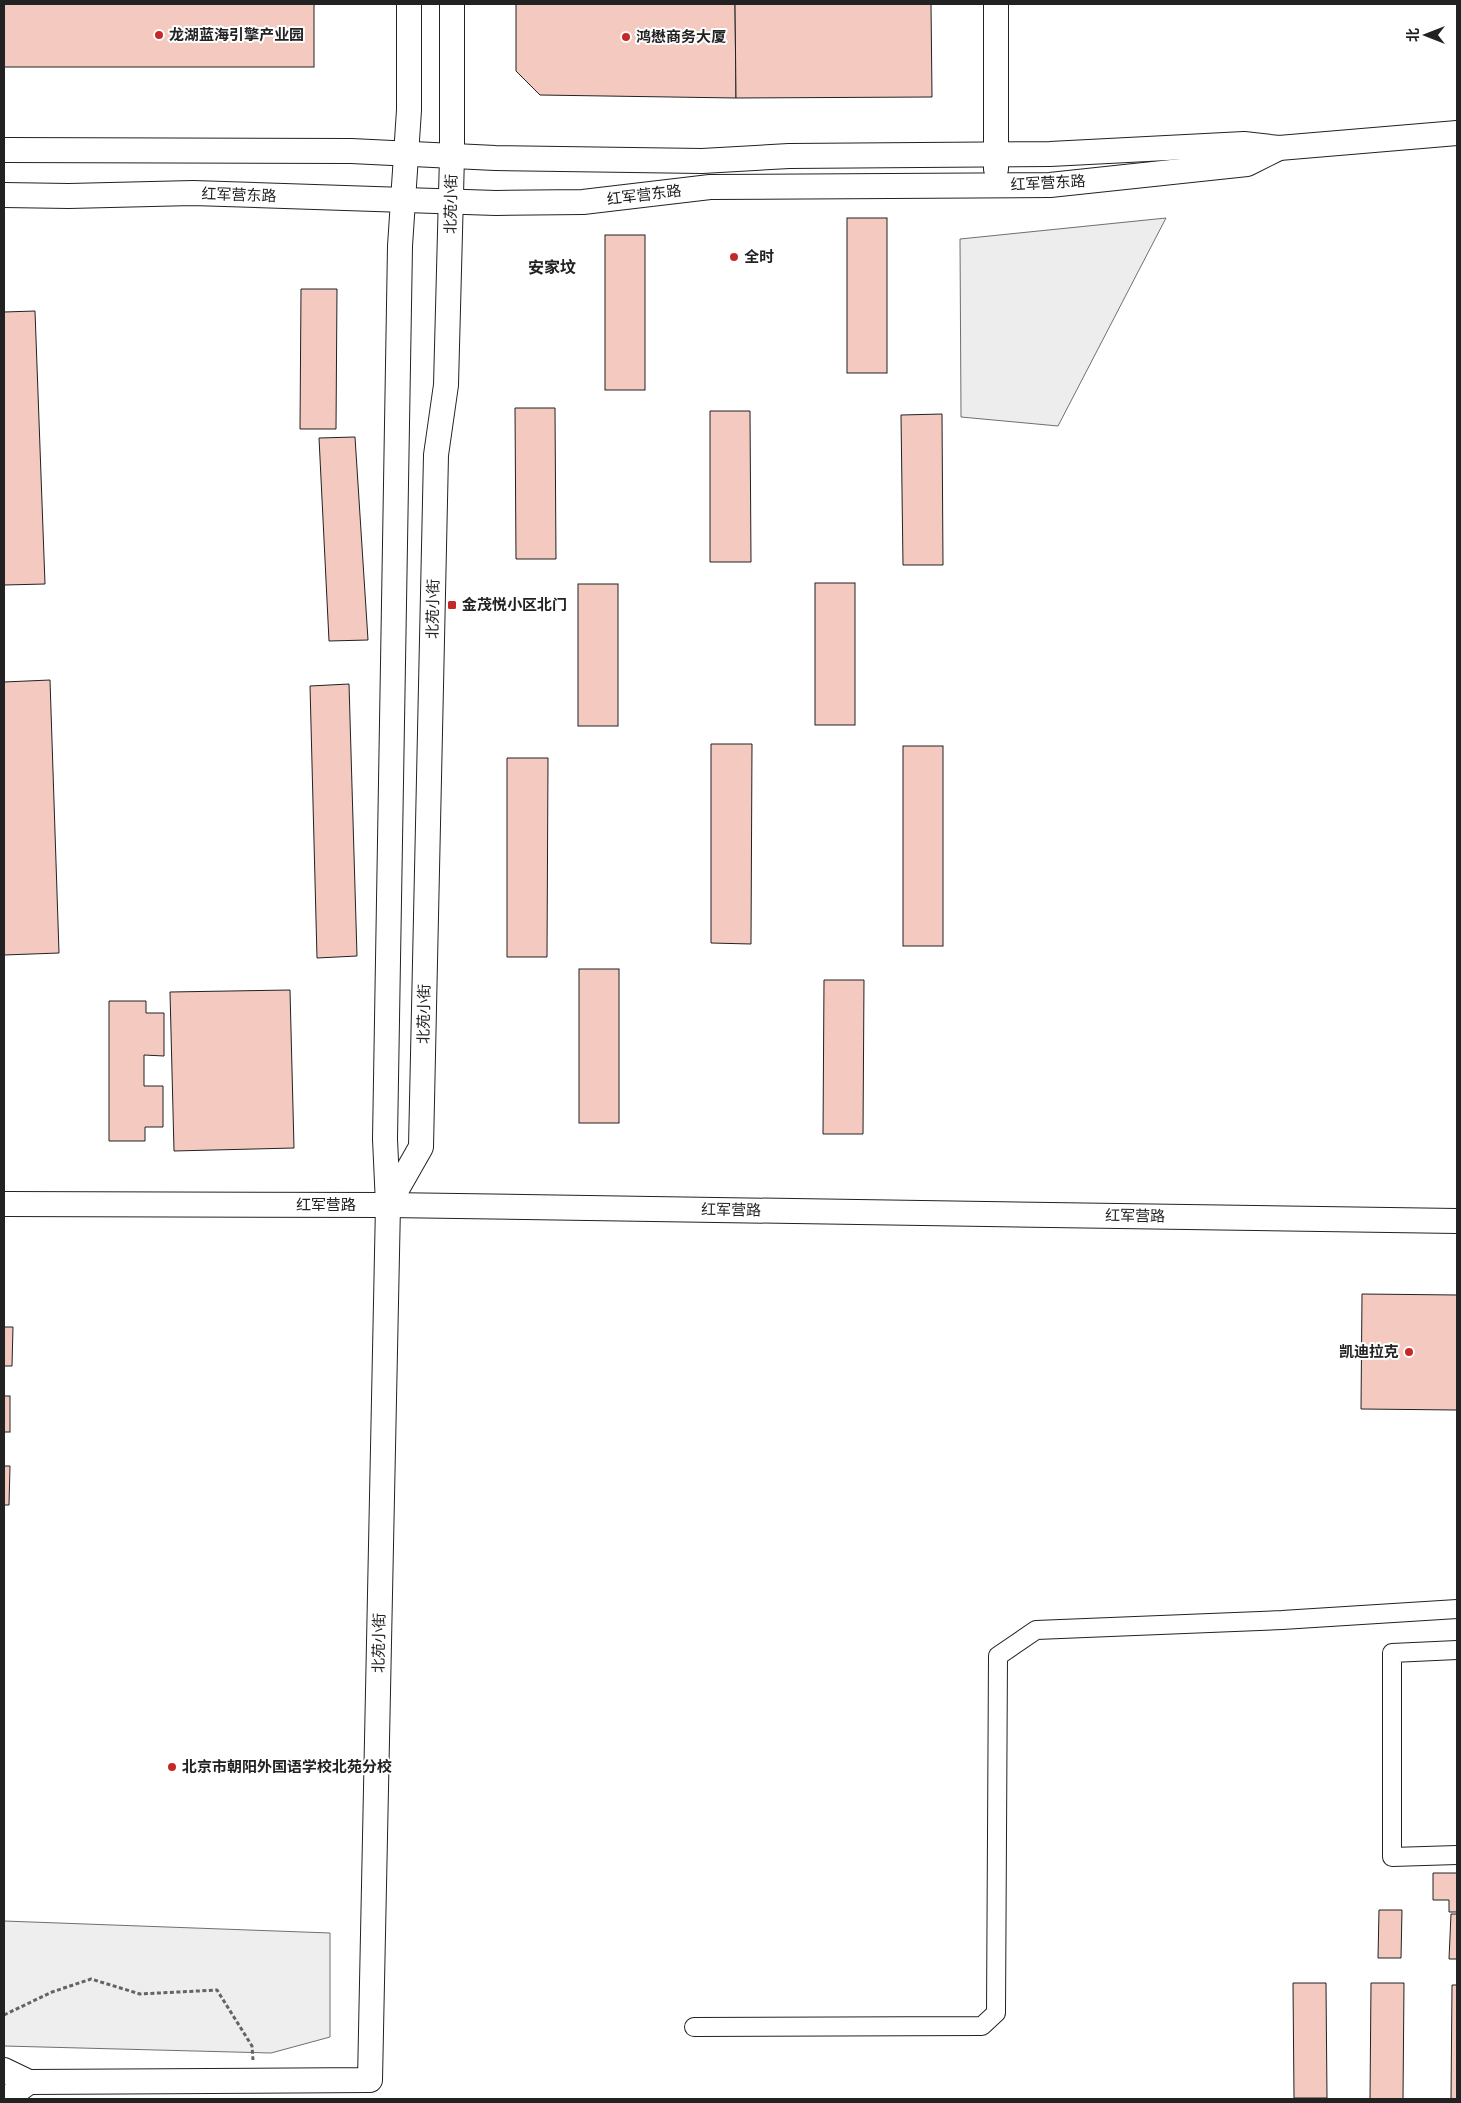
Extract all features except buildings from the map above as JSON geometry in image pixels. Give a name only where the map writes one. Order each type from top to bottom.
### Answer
[{"type":"street","name":"北苑小街","points":[[254,2080],[370,2080],[388,1205],[385,1130],[400,246],[409,110],[409,4]]},
{"type":"street","name":"北苑小街","points":[[388,1205],[421,1147],[436,455],[446,386],[451,202],[452,4]]},
{"type":"street","points":[[996,4],[996,185]]},
{"type":"street","name":"红军营东路","points":[[4,150],[351,151],[452,156],[702,162],[789,156],[1050,154],[1244,144],[1279,148],[1457,133]]},
{"type":"street","name":"红军营东路","points":[[4,195],[193,194],[451,202],[583,202],[710,187],[1050,185],[1246,164],[1279,148]]},
{"type":"street","name":"红军营路","points":[[4,1204],[388,1205],[1457,1221]]},
{"type":"street","points":[[694,2027],[982,2026],[996,2013],[998,1656],[1036,1630],[1282,1620],[1457,1609]]},
{"type":"street","points":[[1457,1650],[1392,1653],[1392,1857],[1457,1855]]},
{"type":"street","points":[[4,2070],[29,2082],[254,2080]]},
{"type":"street","points":[[6,2099],[29,2082]]},
{"type":"path","points":[[4,2015],[52,1992],[90,1979],[140,1994],[217,1990],[252,2046],[254,2080]]},
{"type":"shaded area","points":[[1166,218],[1058,426],[961,417],[960,239]]},
{"type":"shaded area","points":[[4,1921],[330,1933],[330,2037],[271,2053],[4,2046]]},
{"type":"place","name":"龙湖蓝海引擎产业园","points":[[159,35]]},
{"type":"place","name":"鸿懋商务大厦","points":[[626,37]]},
{"type":"place","name":"全时","points":[[734,257]]},
{"type":"place","name":"金茂悦小区北门","points":[[452,605]]},
{"type":"place","name":"凯迪拉克","points":[[1409,1352]]},
{"type":"place","name":"北京市朝阳外国语学校北苑分校","points":[[172,1767]]},
{"type":"district","name":"安家坟","points":[[552,267]]}]
